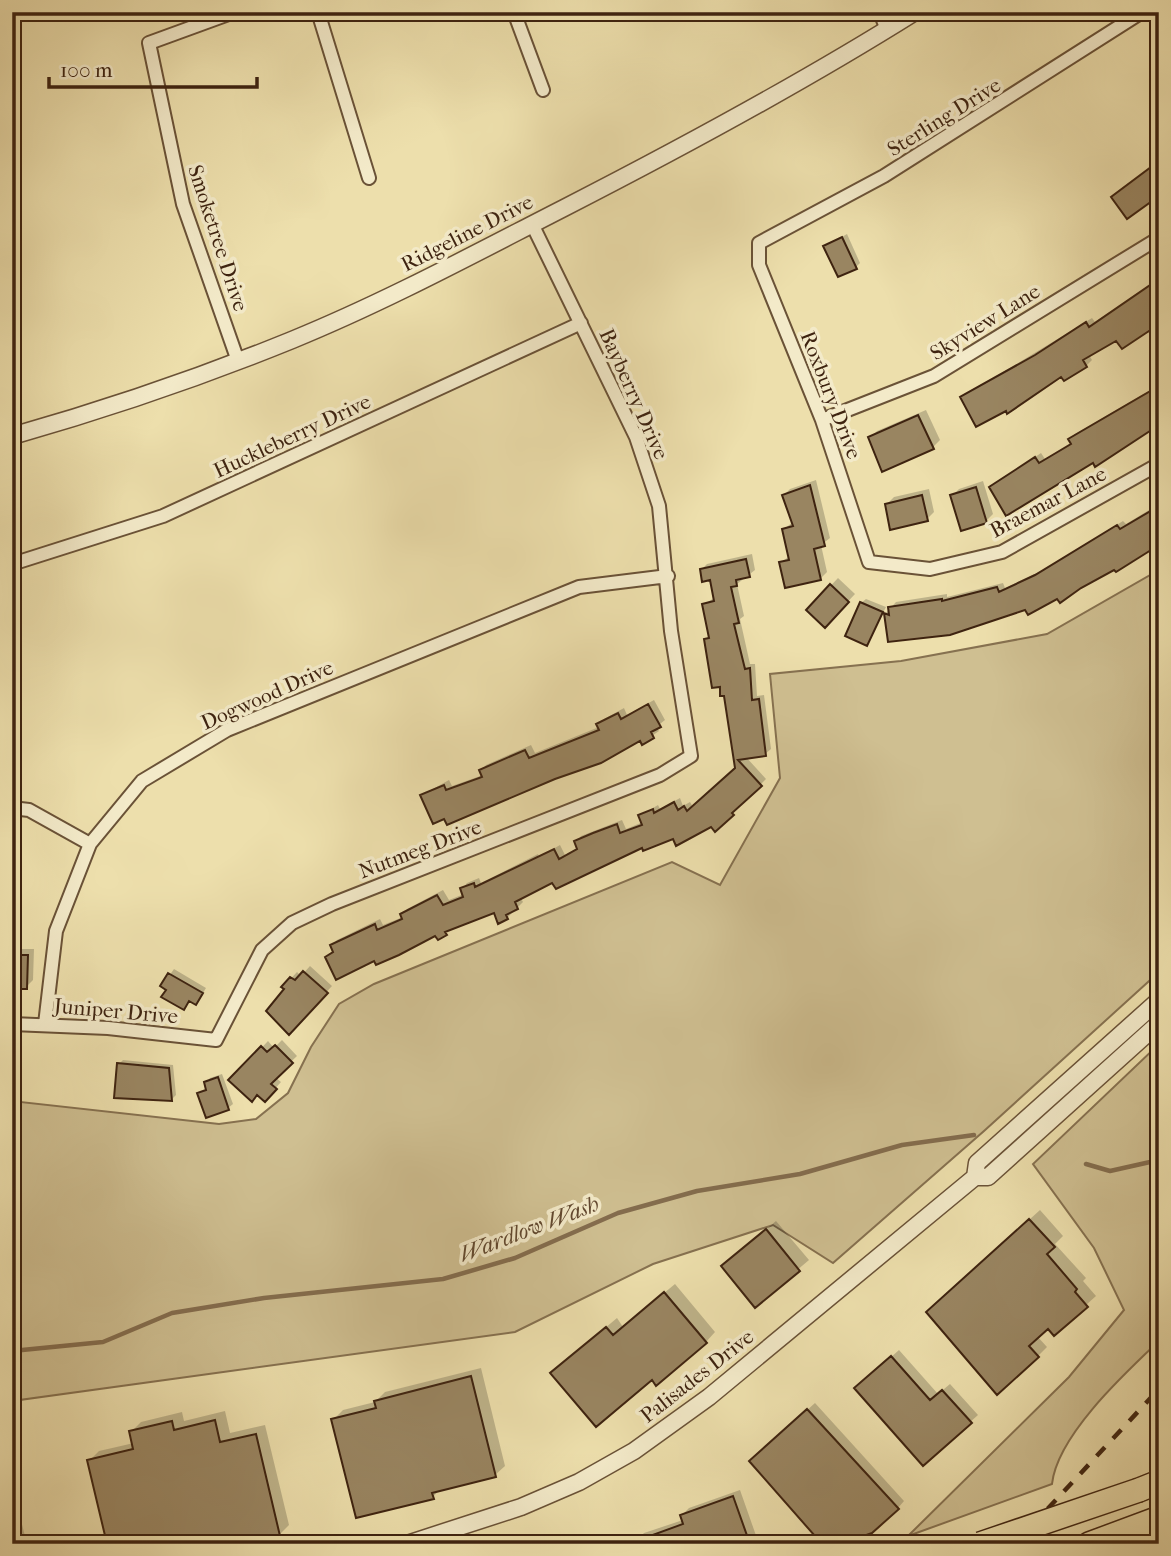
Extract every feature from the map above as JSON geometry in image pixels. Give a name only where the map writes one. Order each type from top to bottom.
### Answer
[{"type":"highway","points":[[980,1544],[1149,1486]]},
{"type":"highway","points":[[1091,1543],[1159,1518]]},
{"type":"street","name":"Smoketree Drive","points":[[234,12],[149,43],[183,204],[238,361]]},
{"type":"street","points":[[318,12],[369,178]]},
{"type":"street","points":[[514,12],[543,90]]},
{"type":"street","points":[[880,12],[887,30]]},
{"type":"street","name":"Ridgeline Drive","points":[[12,436],[90,414],[238,361],[371,304],[532,224],[715,128],[915,12]]},
{"type":"street","name":"Sterling Drive","points":[[759,243],[884,176],[1142,12]]},
{"type":"street","name":"Bayberry Drive","points":[[532,224],[636,437],[659,506],[668,576],[671,631],[691,755]]},
{"type":"street","name":"Skyview Lane","points":[[822,420],[934,376],[1159,238]]},
{"type":"street","name":"Roxbury Drive","points":[[759,243],[760,265],[822,420],[869,562]]},
{"type":"street","name":"Huckleberry Drive","points":[[12,564],[163,516],[581,323]]},
{"type":"street","name":"Braemar Lane","points":[[869,562],[930,569],[1002,552],[1159,464]]},
{"type":"street","name":"Dogwood Drive","points":[[45,1024],[56,931],[90,844],[142,781],[227,730],[579,587],[668,576]]},
{"type":"street","name":"Nutmeg Drive","points":[[216,1040],[261,950],[292,923],[345,899],[660,775],[691,755]]},
{"type":"street","points":[[12,808],[29,810],[90,844]]},
{"type":"street","name":"Palisades Drive","points":[[975,1177],[977,1163],[1159,1000]]},
{"type":"street","name":"Palisades Drive","points":[[407,1544],[521,1507],[579,1482],[634,1451],[709,1398],[975,1177],[988,1177],[1159,1023]]},
{"type":"street","name":"Juniper Drive","points":[[12,1024],[45,1024],[216,1040]]},
{"type":"shaded area","points":[[1159,570],[1159,972],[833,1263],[773,1225],[653,1264],[515,1332],[12,1401],[12,1101],[219,1124],[256,1119],[288,1093],[311,1047],[339,1004],[374,984],[672,862],[720,885],[780,778],[770,674],[901,661],[1047,634]]},
{"type":"shaded area","points":[[1159,1044],[1159,1341],[1111,1388],[1079,1426],[1057,1465],[1052,1484],[908,1536],[1069,1377],[1124,1310],[1094,1248],[1033,1164]]},
{"type":"building","points":[[1159,161],[1159,196],[1127,219],[1111,197]]},
{"type":"building","points":[[842,237],[857,269],[838,277],[823,246]]},
{"type":"building","points":[[1159,279],[1159,328],[1151,333],[1149,331],[1122,349],[1116,341],[1083,360],[1087,367],[1064,381],[1061,377],[1007,414],[1006,411],[976,427],[960,397],[1035,355],[1086,322],[1089,327]]},
{"type":"building","points":[[1159,386],[1159,425],[1095,467],[1093,463],[1006,516],[989,487],[1035,457],[1039,463],[1071,444],[1068,439]]},
{"type":"building","points":[[918,415],[934,449],[882,472],[868,437]]},
{"type":"building","points":[[810,485],[825,546],[814,549],[821,580],[785,588],[779,562],[789,560],[782,529],[793,526],[782,495]]},
{"type":"building","points":[[976,487],[987,523],[961,531],[950,495]]},
{"type":"building","points":[[922,495],[928,521],[890,530],[885,504]]},
{"type":"building","points":[[1159,506],[1159,545],[1116,572],[1114,570],[1081,588],[1060,603],[1057,599],[1028,615],[1025,610],[950,635],[888,642],[884,613],[889,615],[888,607],[942,601],[997,587],[999,592],[1035,575],[1117,525],[1120,529]]},
{"type":"building","points":[[746,559],[750,577],[736,580],[737,586],[731,587],[739,623],[734,624],[745,669],[750,668],[752,700],[759,699],[766,756],[738,760],[762,786],[732,813],[734,815],[715,832],[711,827],[676,846],[673,839],[643,851],[642,848],[556,889],[552,883],[515,902],[518,909],[506,915],[508,919],[498,924],[494,913],[445,932],[447,935],[438,940],[435,936],[399,955],[376,965],[374,961],[336,980],[325,957],[333,952],[330,945],[375,924],[377,930],[402,919],[400,914],[437,895],[443,905],[463,897],[460,888],[474,883],[475,887],[554,849],[559,859],[577,849],[574,841],[593,833],[617,824],[620,833],[642,825],[638,815],[653,809],[654,813],[674,802],[678,810],[684,806],[687,811],[735,768],[724,696],[720,696],[720,687],[712,688],[704,639],[709,638],[702,604],[714,601],[710,580],[702,582],[700,569]]},
{"type":"building","points":[[830,584],[849,602],[825,628],[806,610]]},
{"type":"building","points":[[860,602],[883,612],[867,646],[845,636]]},
{"type":"building","points":[[648,704],[661,727],[651,732],[654,738],[642,745],[640,741],[601,763],[555,779],[447,825],[444,819],[433,824],[420,795],[444,785],[446,790],[482,777],[479,770],[525,750],[529,758],[599,730],[596,724],[618,713],[621,719]]},
{"type":"building","points":[[12,955],[28,955],[27,989],[12,989]]},
{"type":"building","points":[[303,971],[328,993],[289,1035],[266,1011],[290,977],[295,980]]},
{"type":"building","points":[[168,973],[203,993],[196,1005],[189,1001],[184,1010],[161,997],[166,990],[160,986]]},
{"type":"building","points":[[275,1045],[293,1063],[271,1084],[277,1089],[265,1102],[257,1095],[252,1102],[228,1080],[261,1046],[267,1052]]},
{"type":"building","points":[[117,1063],[169,1068],[172,1101],[114,1098]]},
{"type":"building","points":[[218,1077],[229,1110],[206,1118],[197,1093],[206,1090],[204,1082]]},
{"type":"building","points":[[1029,1219],[1055,1247],[1047,1254],[1077,1289],[1075,1292],[1088,1307],[1054,1336],[1048,1329],[1029,1346],[1039,1357],[997,1395],[926,1312]]},
{"type":"building","points":[[766,1229],[800,1271],[755,1308],[721,1266]]},
{"type":"building","points":[[664,1292],[707,1343],[656,1386],[652,1380],[596,1427],[550,1373],[606,1327],[613,1335]]},
{"type":"building","points":[[891,1356],[930,1400],[942,1390],[972,1423],[923,1466],[854,1388]]},
{"type":"building","points":[[471,1376],[496,1477],[432,1493],[434,1499],[356,1518],[331,1419],[376,1408],[374,1401]]},
{"type":"building","points":[[807,1409],[899,1509],[872,1533],[841,1544],[822,1544],[749,1461]]},
{"type":"building","points":[[215,1420],[220,1442],[256,1434],[280,1536],[249,1544],[107,1544],[87,1460],[133,1449],[129,1431],[172,1421],[174,1430]]},
{"type":"building","points":[[733,1496],[750,1544],[628,1544],[683,1524],[680,1515]]},
{"type":"waterway","name":"Wardlow Wash","points":[[12,1351],[103,1342],[172,1313],[264,1298],[443,1279],[515,1258],[618,1213],[697,1191],[800,1174],[902,1145],[974,1135]]},
{"type":"waterway","name":"Wardlow Wash","points":[[1086,1164],[1110,1171],[1159,1160]]},
{"type":"railway","points":[[1015,1544],[1159,1389]]}]
